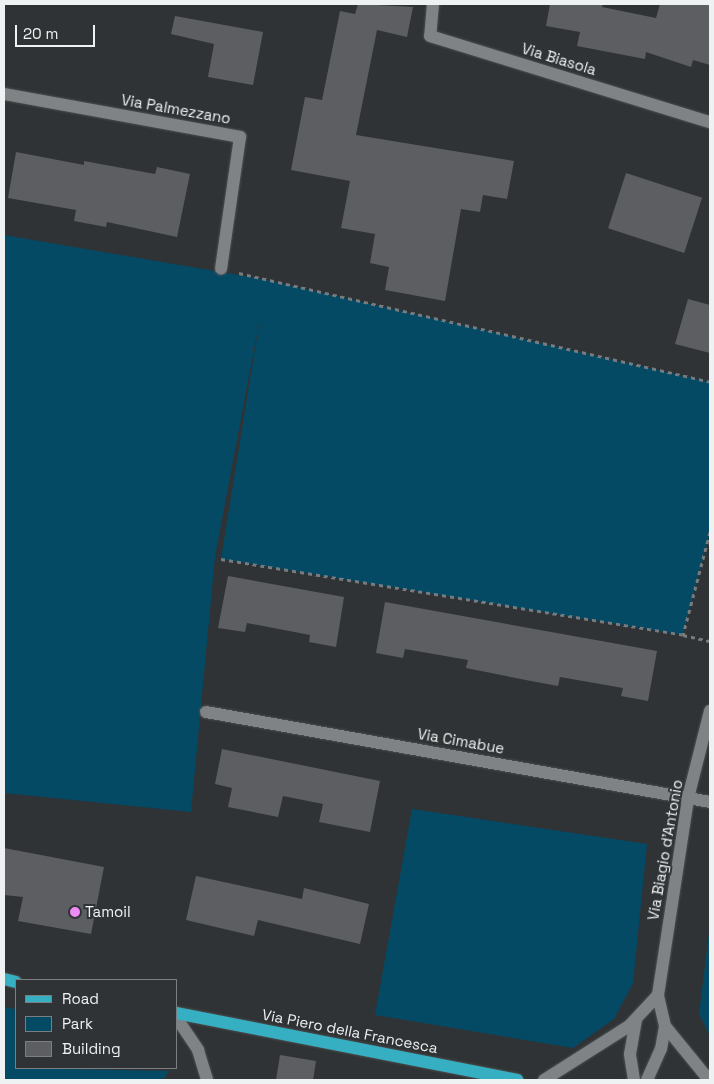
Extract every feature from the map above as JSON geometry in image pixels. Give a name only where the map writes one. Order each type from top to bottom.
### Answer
[{"type":"main road","name":"Via Piero della Francesca","points":[[178,1013],[517,1080]]},
{"type":"street","name":"Via Biasola","points":[[433,4],[430,36],[710,122]]},
{"type":"street","name":"Via Palmezzano","points":[[4,94],[240,137],[221,269]]},
{"type":"street","name":"Via Biagio d'Antonio","points":[[647,1080],[661,1049],[665,1026],[658,995],[688,798],[710,710]]},
{"type":"street","name":"Via Cimabue","points":[[206,712],[710,802]]},
{"type":"street","points":[[544,1080],[636,1020],[658,995]]},
{"type":"street","points":[[634,1080],[630,1054],[636,1020]]},
{"type":"street","points":[[178,1021],[198,1050],[207,1080]]},
{"type":"street","name":"Via Biagio d'Antonio","points":[[665,1026],[709,1080]]},
{"type":"path","points":[[221,269],[710,382]]},
{"type":"path","points":[[683,635],[710,532]]},
{"type":"path","points":[[221,559],[710,641]]},
{"type":"green space","points":[[4,235],[267,280],[710,382],[710,532],[683,635],[221,559],[261,312],[215,557],[191,812],[4,793]]},
{"type":"green space","points":[[412,809],[647,844],[633,983],[614,1019],[573,1048],[375,1015]]},
{"type":"green space","points":[[710,925],[710,1036],[699,1014]]},
{"type":"green space","points":[[4,1007],[15,1009],[15,1069],[169,1071],[163,1080],[4,1080]]},
{"type":"building","points":[[358,4],[413,7],[407,37],[377,30],[356,135],[514,161],[507,199],[483,195],[480,212],[461,209],[445,301],[385,290],[389,267],[370,263],[375,234],[341,228],[350,181],[291,170],[305,97],[322,100],[340,11],[355,14]]},
{"type":"building","points":[[550,4],[603,4],[602,7],[656,18],[660,4],[710,4],[710,65],[693,60],[691,67],[646,52],[645,59],[577,46],[580,32],[546,26]]},
{"type":"building","points":[[175,16],[263,32],[253,85],[208,77],[214,44],[171,34]]},
{"type":"building","points":[[16,152],[84,165],[84,161],[155,174],[157,167],[190,174],[177,237],[107,222],[106,227],[74,221],[76,210],[8,198]]},
{"type":"building","points":[[626,173],[702,198],[684,253],[608,228]]},
{"type":"building","points":[[688,299],[710,305],[710,353],[675,344]]},
{"type":"building","points":[[228,576],[344,597],[336,647],[309,642],[310,635],[247,623],[245,632],[218,628]]},
{"type":"building","points":[[385,602],[657,651],[648,701],[621,696],[623,688],[560,677],[558,686],[466,668],[468,660],[405,649],[403,658],[376,653]]},
{"type":"building","points":[[222,749],[380,781],[370,832],[319,822],[323,804],[283,796],[278,817],[228,807],[232,788],[215,784]]},
{"type":"building","points":[[4,848],[104,867],[91,934],[18,921],[23,897],[4,895]]},
{"type":"building","points":[[196,876],[302,899],[304,888],[369,904],[360,944],[258,920],[254,936],[186,920]]},
{"type":"building","points":[[280,1055],[316,1061],[313,1080],[276,1080]]},
{"type":"place","name":"Tamoil","points":[[75,912]]}]
